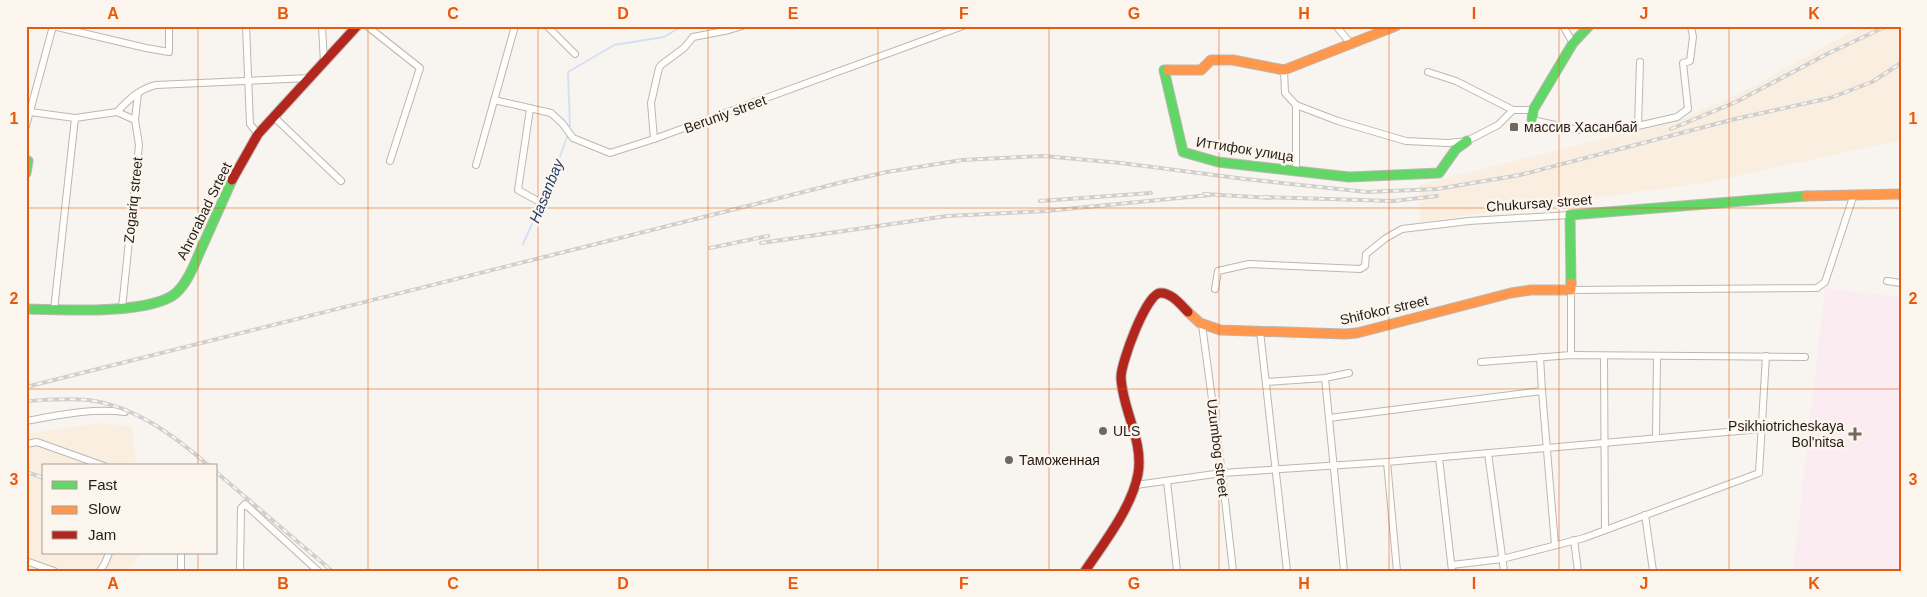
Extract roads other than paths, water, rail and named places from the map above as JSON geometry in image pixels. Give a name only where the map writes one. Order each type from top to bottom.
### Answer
[{"type":"street","points":[[26,126],[53,26],[169,52],[169,26]]},
{"type":"street","points":[[246,26],[250,124],[258,134]]},
{"type":"street","points":[[322,26],[324,63]]},
{"type":"street","name":"Ahrorabad Srteet","points":[[26,309],[122,308],[163,300],[175,294],[184,285],[232,181],[258,134],[357,26]]},
{"type":"street","points":[[367,26],[420,68],[390,160]]},
{"type":"street","points":[[476,165],[515,26]]},
{"type":"street","points":[[547,26],[575,54]]},
{"type":"street","points":[[654,140],[651,103],[660,65],[684,48],[692,37],[742,26]]},
{"type":"street","name":"Beruniy street","points":[[494,100],[550,113],[562,123],[573,138],[610,153],[654,140],[963,26]]},
{"type":"street","points":[[1336,26],[1352,45]]},
{"type":"street","points":[[1296,172],[1296,105],[1285,93],[1284,70],[1352,45],[1396,26]]},
{"type":"street","points":[[1563,26],[1573,43]]},
{"type":"street","points":[[1532,115],[1573,43],[1588,26]]},
{"type":"street","points":[[1428,72],[1456,81],[1513,110],[1579,130],[1629,128],[1677,117],[1688,109],[1683,63],[1690,61],[1694,37],[1691,26]]},
{"type":"street","name":"Иттифок улица","points":[[1284,70],[1234,60],[1211,60],[1201,70],[1164,70],[1183,152],[1218,162],[1349,178],[1439,172],[1456,149],[1498,125],[1513,110]]},
{"type":"street","points":[[1638,126],[1640,62]]},
{"type":"street","points":[[117,112],[126,101],[138,93],[150,87],[163,84],[310,78]]},
{"type":"street","name":"Zogariq street","points":[[122,308],[139,145],[135,120],[138,93]]},
{"type":"street","name":"Иттифок улица","points":[[1296,105],[1338,121],[1406,141],[1448,143],[1467,141]]},
{"type":"street","points":[[530,109],[518,190],[538,201]]},
{"type":"street","points":[[30,112],[75,118],[117,112],[135,120]]},
{"type":"street","points":[[274,117],[342,181]]},
{"type":"street","points":[[54,310],[75,118]]},
{"type":"street","points":[[26,160],[28,161],[26,173]]},
{"type":"street","name":"Chukursay street","points":[[1215,289],[1217,273],[1220,270],[1249,264],[1360,269],[1364,266],[1366,254],[1386,238],[1402,229],[1469,221],[1570,215],[1749,200],[1854,194],[1901,194]]},
{"type":"street","name":"Shifokor street","points":[[1136,485],[1140,468],[1140,455],[1122,384],[1122,366],[1152,297],[1158,293],[1172,297],[1190,317],[1202,324],[1225,331],[1337,335],[1357,334],[1511,293],[1531,290],[1817,288],[1825,282],[1854,194]]},
{"type":"street","points":[[1570,215],[1571,355]]},
{"type":"street","points":[[1887,281],[1901,283]]},
{"type":"street","name":"Uzumbog street","points":[[1202,324],[1222,474],[1232,571]]},
{"type":"street","points":[[1260,331],[1287,571]]},
{"type":"street","points":[[1481,362],[1571,355],[1805,357]]},
{"type":"street","points":[[1604,356],[1605,530]]},
{"type":"street","points":[[1656,438],[1657,356]]},
{"type":"street","points":[[1439,458],[1452,568],[1502,559],[1574,540],[1645,516],[1759,473],[1766,356]]},
{"type":"street","points":[[1540,357],[1555,545]]},
{"type":"street","points":[[1266,382],[1325,378],[1349,373]]},
{"type":"street","points":[[1325,378],[1330,418],[1332,465],[1344,571]]},
{"type":"street","points":[[1330,418],[1542,391]]},
{"type":"street","points":[[26,421],[85,410],[103,409],[125,412]]},
{"type":"street","points":[[1085,571],[1104,542],[1136,485],[1222,474],[1439,458],[1762,429]]},
{"type":"street","points":[[26,444],[37,442],[98,464]]},
{"type":"street","points":[[1488,453],[1504,571]]},
{"type":"street","points":[[1387,462],[1397,571]]},
{"type":"street","points":[[1167,481],[1178,571]]},
{"type":"street","points":[[240,571],[241,508],[243,504],[318,571]]},
{"type":"street","points":[[1645,516],[1653,571]]},
{"type":"street","points":[[1574,540],[1578,571]]},
{"type":"street","points":[[100,571],[109,554]]},
{"type":"street","points":[[181,571],[182,554]]},
{"type":"street","points":[[26,561],[54,571]]},
{"type":"waterway","name":"Hasanbay","points":[[570,126],[568,72],[614,45],[664,37],[682,26]]},
{"type":"waterway","name":"Hasanbay","points":[[523,244],[550,184],[567,137]]},
{"type":"railway","points":[[1671,129],[1736,102],[1829,53],[1887,26]]},
{"type":"railway","points":[[26,387],[887,172],[962,160],[1043,156],[1121,163],[1367,192],[1437,189],[1520,175],[1735,119],[1830,98],[1872,82],[1901,63]]},
{"type":"railway","points":[[1040,201],[1151,193]]},
{"type":"railway","points":[[1204,194],[1271,198]]},
{"type":"railway","points":[[761,243],[947,216],[1046,211],[1210,195]]},
{"type":"railway","points":[[1264,197],[1393,201],[1437,196]]},
{"type":"railway","points":[[710,248],[768,236]]},
{"type":"railway","points":[[26,401],[65,399],[105,403],[153,424],[207,464]]},
{"type":"railway","points":[[26,472],[42,477]]},
{"type":"railway","points":[[218,474],[332,571]]},
{"type":"place","name":"массив Хасанбай","points":[[1514,127]]},
{"type":"place","name":"ULS","points":[[1103,431]]},
{"type":"place","name":"Psikhiotricheskaya Bol'nitsa","points":[[1855,434]]},
{"type":"place","name":"Таможенная","points":[[1009,460]]}]
